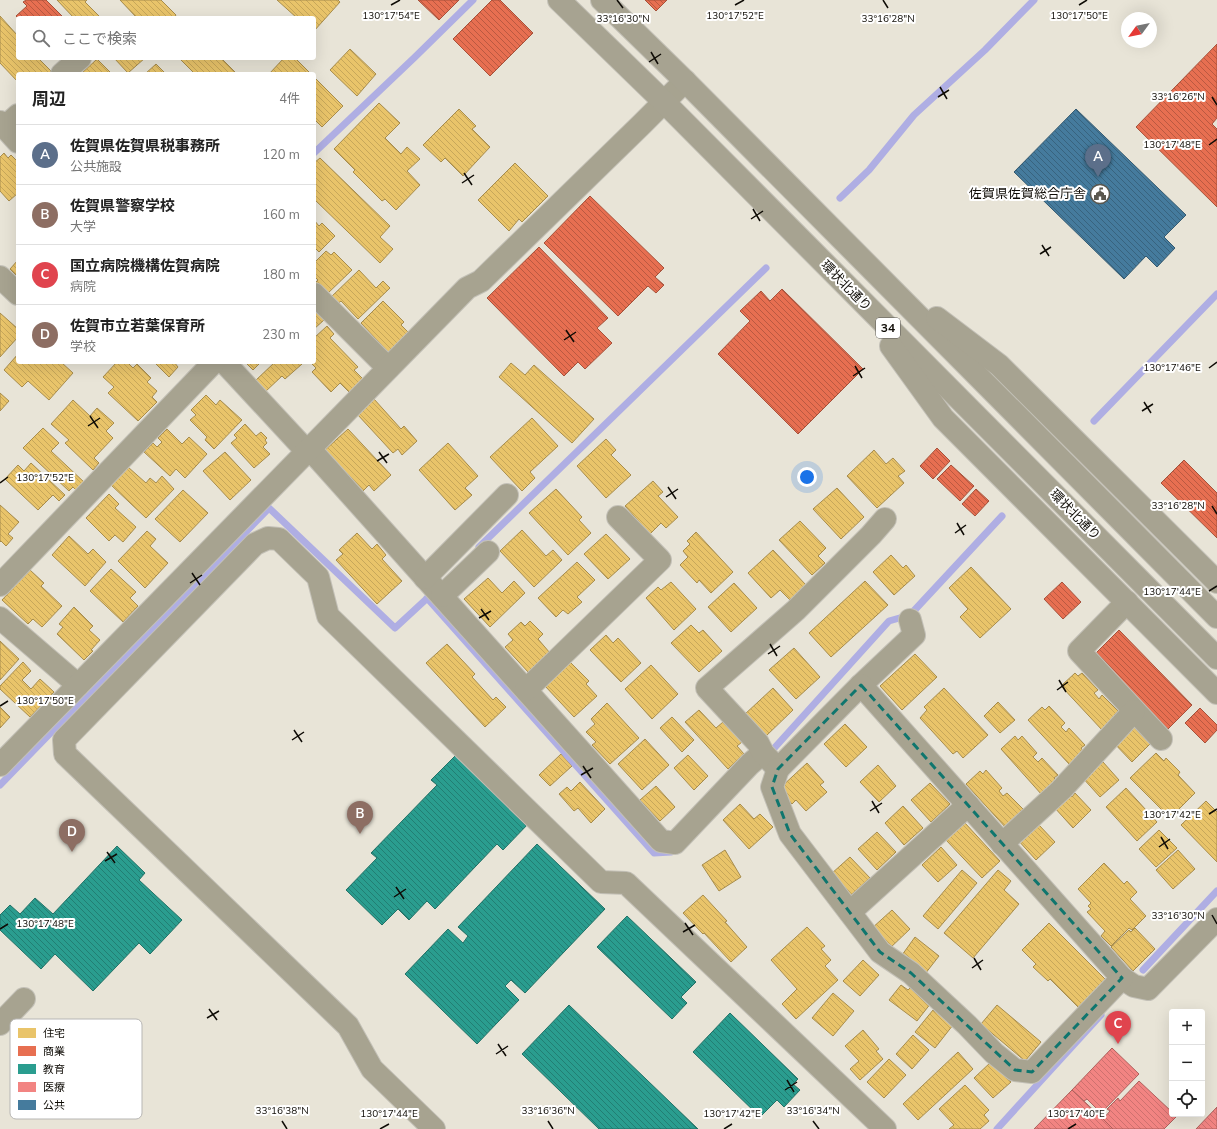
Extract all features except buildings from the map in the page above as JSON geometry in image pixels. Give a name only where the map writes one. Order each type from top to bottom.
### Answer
[{"type":"highway","name":"環状北通り","points":[[559,0],[664,102],[1217,658]]},
{"type":"highway","name":"34","points":[[602,0],[685,81],[1217,617]]},
{"type":"highway","points":[[873,270],[999,365],[1217,582]]},
{"type":"highway","points":[[850,290],[943,418],[1217,693]]},
{"type":"street","points":[[64,72],[78,60]]},
{"type":"street","points":[[0,766],[467,288],[481,281],[685,81]]},
{"type":"street","points":[[0,277],[16,292]]},
{"type":"street","points":[[316,296],[388,368]]},
{"type":"street","points":[[0,585],[212,364]]},
{"type":"street","points":[[226,364],[300,444],[317,457],[661,841],[675,843],[750,764],[771,762],[862,685],[914,636],[910,620]]},
{"type":"street","points":[[432,585],[508,495]]},
{"type":"street","points":[[526,690],[660,560],[618,517]]},
{"type":"street","points":[[885,519],[796,610],[707,688],[758,743],[771,762],[772,787],[790,834],[880,952],[910,973],[967,1025],[994,1053],[1015,1070],[1032,1072],[1122,978]]},
{"type":"street","points":[[434,1129],[372,1069],[348,1026],[65,754],[64,740],[256,544],[268,538],[279,539],[318,577],[328,616],[601,882],[626,883],[885,1129]]},
{"type":"street","points":[[432,585],[488,552]]},
{"type":"street","points":[[1127,602],[1079,651],[1161,740]]},
{"type":"street","points":[[0,618],[78,685]]},
{"type":"street","points":[[862,685],[1122,978],[1134,986],[1148,989],[1217,919]]},
{"type":"street","points":[[1002,844],[1061,790],[1134,711]]},
{"type":"street","points":[[850,912],[968,805]]},
{"type":"street","points":[[0,1024],[24,999]]},
{"type":"highlighted area","points":[[861,685],[1122,978],[1032,1072],[1015,1070],[911,973],[880,952],[790,834],[772,787],[778,769]]},
{"type":"waterway","points":[[316,151],[473,0]]},
{"type":"waterway","points":[[840,198],[869,170],[914,115],[985,50],[1034,0]]},
{"type":"waterway","points":[[479,547],[766,268]]},
{"type":"waterway","points":[[1094,421],[1217,294]]},
{"type":"waterway","points":[[0,785],[269,508],[395,628],[435,591]]},
{"type":"waterway","points":[[768,755],[889,621],[910,615],[1002,516]]},
{"type":"waterway","points":[[427,598],[654,853],[671,852]]},
{"type":"waterway","points":[[1143,970],[1217,891]]},
{"type":"waterway","points":[[997,1129],[1101,1015]]},
{"type":"place","name":"佐賀県佐賀県税事務所","points":[[1098,177]]},
{"type":"place","name":"佐賀県佐賀総合庁舎","points":[[1100,194]]},
{"type":"place","name":"佐賀県警察学校","points":[[360,834]]},
{"type":"place","name":"佐賀市立若葉保育所","points":[[72,852]]},
{"type":"place","name":"国立病院機構佐賀病院","points":[[1118,1044]]}]
